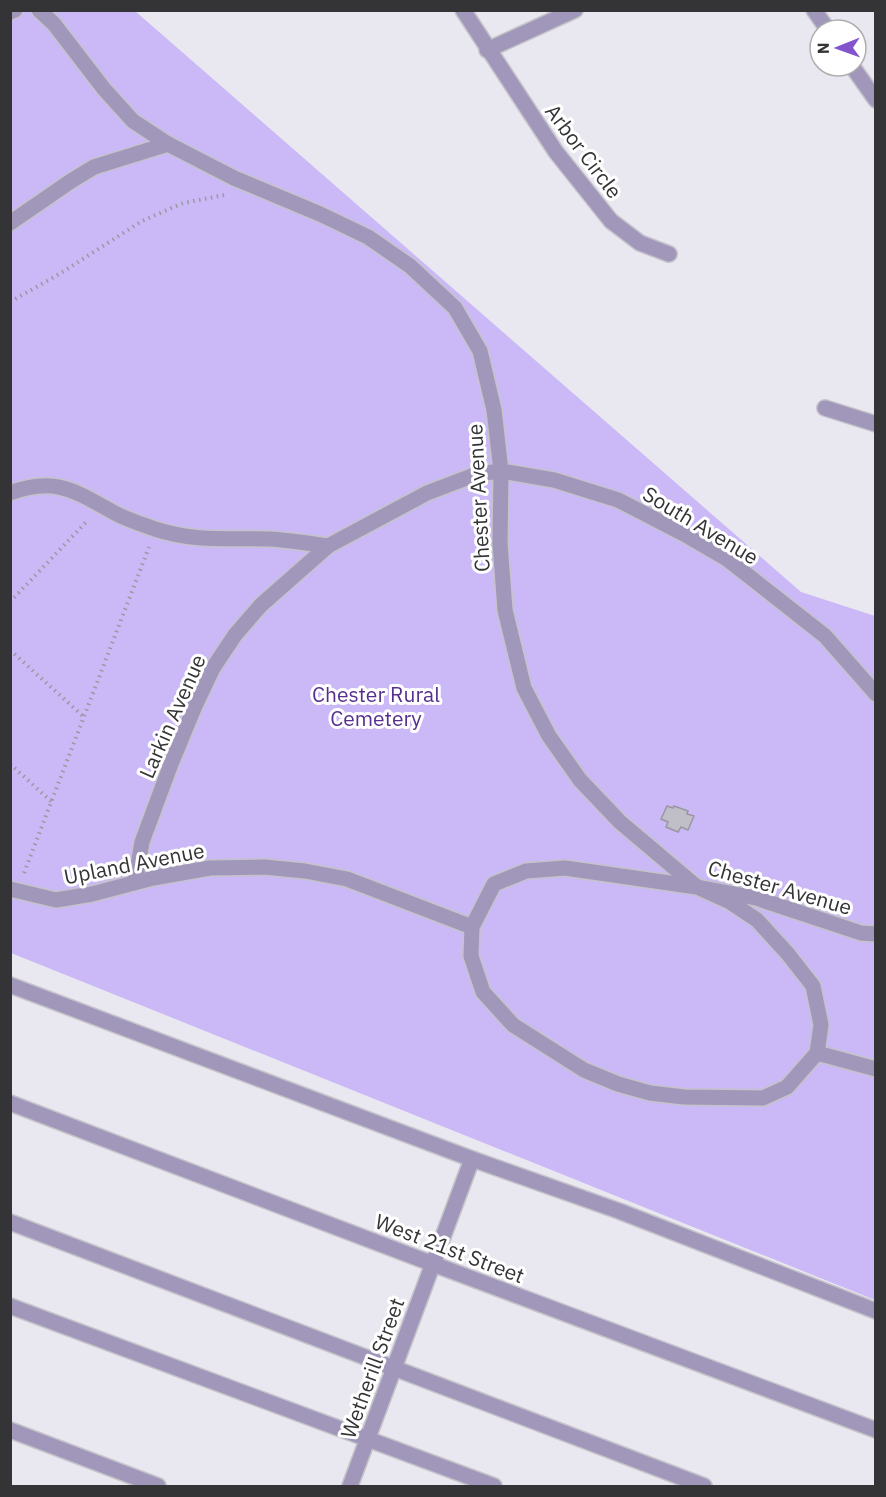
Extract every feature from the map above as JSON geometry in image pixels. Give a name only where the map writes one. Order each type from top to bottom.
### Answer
[{"type":"street","points":[[10,12],[15,10]]},
{"type":"street","name":"Chester Avenue","points":[[39,10],[54,24],[104,89],[134,121],[168,144],[234,178],[368,237],[410,266],[455,308],[480,351],[494,410],[501,471],[500,543],[506,610],[524,688],[549,736],[580,780],[620,822],[697,887],[756,898],[861,933],[876,934]]},
{"type":"street","name":"Arbor Circle","points":[[462,10],[556,152],[611,221],[640,243],[669,254]]},
{"type":"street","points":[[487,50],[575,10]]},
{"type":"street","points":[[860,78],[876,100]]},
{"type":"street","points":[[10,223],[94,167],[168,144]]},
{"type":"street","points":[[825,408],[876,424]]},
{"type":"street","name":"Larkin Avenue","points":[[135,882],[142,842],[195,706],[213,668],[235,635],[261,605],[328,546],[427,493],[477,474],[501,471]]},
{"type":"street","name":"South Avenue","points":[[501,471],[554,480],[618,500],[701,544],[727,560],[825,636],[876,694]]},
{"type":"street","points":[[10,493],[22,489],[56,485],[80,493],[115,514],[156,529],[198,539],[270,539],[328,546]]},
{"type":"street","name":"Upland Avenue","points":[[14,890],[56,900],[210,868],[264,867],[305,871],[346,879],[472,927]]},
{"type":"street","points":[[565,868],[697,887],[730,902],[757,920],[813,986],[821,1025],[817,1053],[787,1087],[763,1098],[684,1097],[650,1093],[618,1084],[584,1070],[513,1025],[483,992],[471,957],[472,927],[495,884],[526,871],[565,868]]},
{"type":"street","points":[[10,985],[472,1160],[619,1211],[876,1311]]},
{"type":"street","points":[[817,1053],[876,1069]]},
{"type":"street","name":"West 21st Street","points":[[10,1103],[876,1430]]},
{"type":"street","name":"Wetherill Street","points":[[350,1486],[472,1160]]},
{"type":"street","points":[[10,1222],[704,1486]]},
{"type":"street","points":[[10,1306],[494,1486]]},
{"type":"street","points":[[10,1430],[158,1486]]},
{"type":"path","points":[[10,302],[61,273],[142,221],[183,203],[258,189]]},
{"type":"path","points":[[10,602],[102,506]]},
{"type":"path","points":[[14,890],[52,802],[156,529]]},
{"type":"path","points":[[10,650],[84,717]]},
{"type":"path","points":[[10,764],[52,802]]},
{"type":"green space","name":"Chester Rural Cemetery","points":[[10,11],[135,11],[801,592],[875,616],[875,1300],[11,953]]},
{"type":"building","points":[[667,806],[688,811],[687,814],[694,816],[688,830],[681,827],[678,832],[666,827],[668,822],[661,819]]}]
